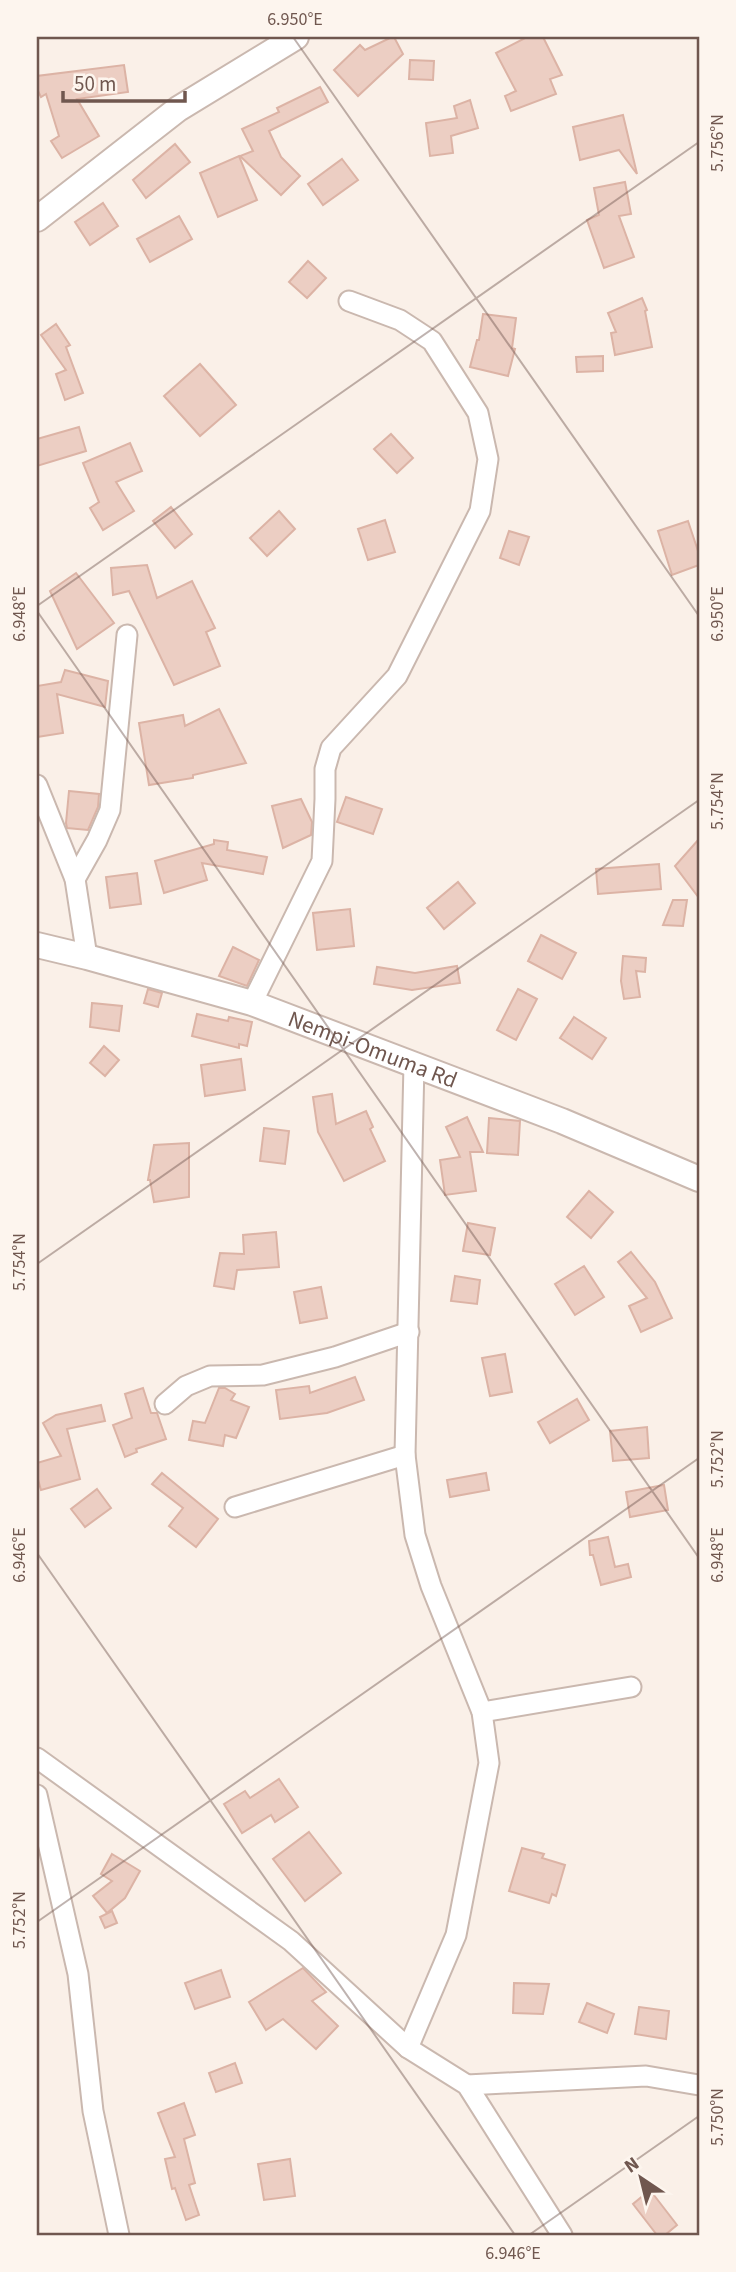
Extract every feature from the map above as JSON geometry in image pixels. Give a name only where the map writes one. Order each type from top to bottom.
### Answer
[{"type":"street","points":[[37,219],[178,108],[296,37]]},
{"type":"street","points":[[252,1003],[322,862],[325,769],[331,748],[397,676],[480,511],[488,458],[478,413],[432,341],[400,320],[349,301]]},
{"type":"street","points":[[75,879],[110,810],[127,635]]},
{"type":"street","points":[[37,785],[75,879],[87,957]]},
{"type":"street","name":"Nempi-Omuma Rd","points":[[37,945],[252,1003],[562,1121],[699,1179]]},
{"type":"street","points":[[408,2048],[456,1935],[489,1763],[482,1712],[432,1586],[415,1535],[405,1455],[414,1065]]},
{"type":"street","points":[[165,1404],[186,1386],[210,1376],[263,1375],[334,1357],[409,1332]]},
{"type":"street","points":[[235,1507],[405,1455]]},
{"type":"street","points":[[482,1712],[631,1687]]},
{"type":"street","points":[[37,1758],[291,1941],[408,2048],[467,2085],[562,2235]]},
{"type":"street","points":[[37,1794],[78,1975],[93,2111],[119,2235]]},
{"type":"street","points":[[467,2085],[646,2076],[699,2085]]},
{"type":"building","points":[[392,37],[403,54],[358,96],[334,70],[360,45],[365,50]]},
{"type":"building","points":[[527,37],[543,37],[562,75],[550,79],[556,94],[511,111],[505,96],[516,91],[496,53]]},
{"type":"building","points":[[410,60],[434,61],[433,80],[409,79]]},
{"type":"building","points":[[124,65],[128,92],[77,99],[99,136],[62,158],[51,141],[59,136],[46,94],[41,97],[37,89],[37,76]]},
{"type":"building","points":[[320,87],[328,102],[269,131],[281,157],[300,176],[281,195],[240,156],[253,151],[242,129],[279,112],[277,108]]},
{"type":"building","points":[[470,100],[478,128],[451,136],[453,153],[430,156],[426,123],[457,118],[454,106]]},
{"type":"building","points":[[623,115],[637,174],[619,150],[580,160],[573,127]]},
{"type":"building","points":[[175,144],[190,162],[146,198],[133,180]]},
{"type":"building","points":[[239,156],[257,200],[218,217],[200,173]]},
{"type":"building","points":[[342,159],[358,180],[323,205],[308,184]]},
{"type":"building","points":[[625,182],[631,214],[619,216],[634,257],[604,268],[587,220],[599,215],[594,188]]},
{"type":"building","points":[[103,203],[118,226],[90,245],[75,222]]},
{"type":"building","points":[[179,216],[192,239],[150,262],[137,239]]},
{"type":"building","points":[[308,261],[326,278],[307,298],[289,282]]},
{"type":"building","points":[[642,298],[647,310],[645,311],[652,347],[615,355],[611,333],[616,332],[608,313]]},
{"type":"building","points":[[483,314],[516,318],[512,348],[515,349],[508,376],[470,367],[479,340]]},
{"type":"building","points":[[56,324],[70,345],[66,347],[83,393],[65,400],[56,374],[66,370],[41,335]]},
{"type":"building","points":[[603,356],[603,371],[577,372],[576,357]]},
{"type":"building","points":[[200,364],[236,405],[200,436],[164,396]]},
{"type":"building","points":[[79,427],[86,451],[37,466],[37,439]]},
{"type":"building","points":[[391,434],[413,458],[397,473],[374,449]]},
{"type":"building","points":[[130,443],[142,471],[116,482],[134,511],[103,530],[90,508],[99,502],[83,463]]},
{"type":"building","points":[[171,507],[192,534],[175,548],[153,521]]},
{"type":"building","points":[[279,511],[295,529],[267,556],[250,538]]},
{"type":"building","points":[[385,520],[395,552],[368,560],[358,529]]},
{"type":"building","points":[[688,521],[699,554],[699,565],[672,575],[658,531]]},
{"type":"building","points":[[509,531],[529,537],[519,565],[500,558]]},
{"type":"building","points":[[147,565],[157,598],[192,581],[215,628],[206,632],[220,666],[174,685],[129,591],[113,595],[111,568]]},
{"type":"building","points":[[76,573],[114,623],[77,649],[50,591]]},
{"type":"building","points":[[65,670],[108,681],[105,707],[57,694],[63,733],[37,737],[37,686],[61,682]]},
{"type":"building","points":[[219,709],[246,763],[193,775],[193,778],[149,785],[139,723],[183,715],[185,726]]},
{"type":"building","points":[[69,791],[99,794],[98,807],[88,830],[67,828]]},
{"type":"building","points":[[346,797],[382,809],[373,834],[337,822]]},
{"type":"building","points":[[301,799],[312,822],[311,835],[283,848],[272,806]]},
{"type":"building","points":[[699,839],[699,898],[675,866]]},
{"type":"building","points":[[214,840],[228,842],[227,850],[267,857],[263,874],[202,863],[207,880],[164,893],[155,861],[214,844]]},
{"type":"building","points":[[659,864],[661,889],[598,894],[596,869]]},
{"type":"building","points":[[137,873],[141,904],[110,908],[106,877]]},
{"type":"building","points":[[458,882],[475,903],[444,929],[427,908]]},
{"type":"building","points":[[673,900],[687,900],[683,926],[663,925]]},
{"type":"building","points":[[350,909],[354,946],[317,950],[313,913]]},
{"type":"building","points":[[541,935],[576,953],[562,979],[528,961]]},
{"type":"building","points":[[233,947],[259,960],[247,986],[219,976]]},
{"type":"building","points":[[623,956],[646,958],[645,972],[636,971],[640,997],[624,999],[621,981]]},
{"type":"building","points":[[457,966],[460,983],[412,990],[374,984],[377,967],[415,973]]},
{"type":"building","points":[[148,989],[162,993],[158,1007],[144,1003]]},
{"type":"building","points":[[518,989],[537,999],[516,1040],[497,1030]]},
{"type":"building","points":[[92,1003],[122,1006],[119,1031],[90,1027]]},
{"type":"building","points":[[197,1014],[228,1021],[229,1017],[252,1022],[247,1046],[239,1044],[239,1048],[192,1036]]},
{"type":"building","points":[[574,1017],[606,1038],[592,1059],[560,1038]]},
{"type":"building","points":[[104,1046],[119,1060],[105,1076],[90,1063]]},
{"type":"building","points":[[241,1059],[245,1090],[205,1096],[201,1065]]},
{"type":"building","points":[[332,1094],[336,1124],[366,1111],[373,1127],[370,1129],[385,1161],[344,1181],[318,1132],[313,1097]]},
{"type":"building","points":[[467,1117],[483,1152],[470,1152],[476,1191],[445,1195],[440,1160],[460,1157],[446,1127]]},
{"type":"building","points":[[489,1118],[520,1121],[518,1155],[487,1153]]},
{"type":"building","points":[[264,1128],[289,1131],[285,1164],[260,1161]]},
{"type":"building","points":[[189,1143],[189,1197],[154,1202],[148,1180],[154,1145]]},
{"type":"building","points":[[589,1191],[613,1212],[591,1238],[567,1217]]},
{"type":"building","points":[[468,1223],[495,1228],[490,1255],[463,1251]]},
{"type":"building","points":[[276,1232],[279,1267],[237,1270],[234,1289],[214,1286],[220,1253],[244,1254],[243,1235]]},
{"type":"building","points":[[631,1252],[655,1282],[672,1318],[641,1332],[629,1306],[647,1298],[618,1262]]},
{"type":"building","points":[[584,1266],[604,1297],[575,1315],[555,1284]]},
{"type":"building","points":[[455,1276],[480,1280],[477,1304],[451,1301]]},
{"type":"building","points":[[321,1287],[327,1318],[300,1323],[294,1292]]},
{"type":"building","points":[[505,1354],[512,1392],[490,1396],[482,1358]]},
{"type":"building","points":[[355,1377],[364,1400],[327,1413],[280,1419],[276,1390],[309,1386],[310,1393]]},
{"type":"building","points":[[143,1388],[151,1413],[157,1413],[166,1439],[136,1449],[137,1452],[125,1457],[113,1425],[132,1418],[125,1394]]},
{"type":"building","points":[[219,1388],[225,1388],[235,1394],[231,1400],[249,1407],[236,1438],[225,1435],[223,1446],[189,1440],[193,1421],[205,1423]]},
{"type":"building","points":[[577,1399],[589,1420],[550,1443],[538,1422]]},
{"type":"building","points":[[101,1405],[105,1421],[67,1429],[80,1479],[41,1490],[37,1463],[61,1456],[43,1423],[56,1415]]},
{"type":"building","points":[[647,1427],[649,1458],[613,1461],[610,1431]]},
{"type":"building","points":[[162,1473],[218,1519],[196,1547],[169,1526],[183,1508],[152,1484]]},
{"type":"building","points":[[486,1473],[489,1490],[450,1497],[447,1480]]},
{"type":"building","points":[[664,1485],[668,1510],[630,1517],[626,1492]]},
{"type":"building","points":[[97,1489],[111,1508],[85,1527],[71,1509]]},
{"type":"building","points":[[608,1537],[615,1567],[628,1564],[631,1577],[601,1585],[593,1555],[590,1555],[589,1541]]},
{"type":"building","points":[[279,1779],[298,1807],[275,1822],[271,1815],[242,1833],[224,1804],[245,1791],[250,1798]]},
{"type":"building","points":[[309,1832],[341,1873],[305,1901],[273,1859]]},
{"type":"building","points":[[522,1848],[544,1854],[542,1858],[565,1865],[556,1896],[552,1894],[549,1903],[509,1891]]},
{"type":"building","points":[[112,1854],[140,1871],[125,1898],[107,1913],[93,1896],[112,1881],[101,1874]]},
{"type":"building","points":[[112,1911],[117,1923],[105,1928],[100,1917]]},
{"type":"building","points":[[303,1968],[326,1992],[312,2001],[338,2026],[316,2049],[283,2019],[266,2030],[249,2002]]},
{"type":"building","points":[[221,1970],[230,1997],[195,2009],[185,1983]]},
{"type":"building","points":[[514,1983],[549,1984],[543,2014],[513,2013]]},
{"type":"building","points":[[587,2003],[614,2014],[607,2033],[579,2022]]},
{"type":"building","points":[[639,2007],[669,2011],[666,2039],[635,2034]]},
{"type":"building","points":[[235,2063],[242,2083],[216,2092],[209,2073]]},
{"type":"building","points":[[184,2103],[195,2135],[184,2139],[195,2183],[189,2185],[199,2215],[186,2220],[175,2188],[172,2189],[165,2159],[175,2157],[158,2113]]},
{"type":"building","points":[[290,2159],[295,2196],[264,2200],[258,2164]]},
{"type":"building","points":[[650,2190],[677,2225],[665,2235],[657,2235],[633,2204]]}]
